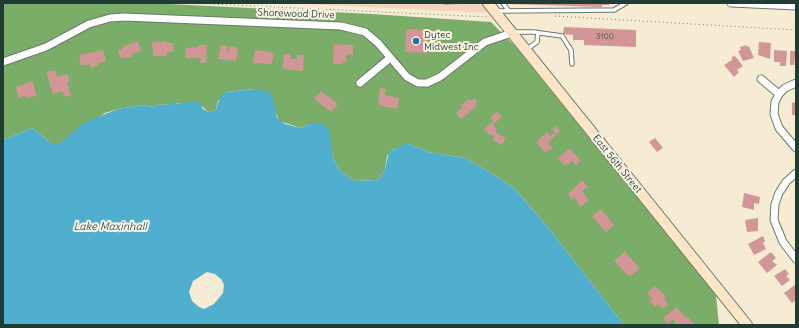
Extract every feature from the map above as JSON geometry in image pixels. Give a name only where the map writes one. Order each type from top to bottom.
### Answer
[{"type":"street","points":[[731,3],[796,6]]},
{"type":"street","name":"East 56th Street","points":[[492,6],[747,325]]},
{"type":"street","name":"Shorewood Drive","points":[[3,62],[46,47],[94,22],[124,17],[349,27],[360,30],[370,36],[410,79],[418,83],[427,83],[440,77],[485,42],[512,32]]},
{"type":"street","points":[[360,82],[390,58]]},
{"type":"street","points":[[761,79],[779,94]]},
{"type":"street","points":[[796,83],[786,88],[779,94],[775,105],[774,117],[779,128],[796,148]]},
{"type":"street","points":[[796,173],[786,182],[779,193],[775,204],[774,220],[783,242],[796,259]]},
{"type":"lane","points":[[503,3],[508,10]]},
{"type":"lane","points":[[492,6],[508,10],[599,11],[614,10],[626,3]]},
{"type":"lane","points":[[512,32],[562,36],[570,50],[572,64]]},
{"type":"lane","points":[[526,50],[537,42],[538,33]]},
{"type":"shaded area","points":[[284,3],[483,3],[492,13]]},
{"type":"green space","points":[[3,3],[148,3],[372,14],[491,22],[515,46],[716,295],[719,325],[624,325],[546,225],[515,189],[491,173],[465,158],[428,152],[409,144],[392,150],[387,156],[385,169],[380,178],[376,180],[355,181],[340,171],[332,153],[309,124],[301,128],[279,121],[273,106],[255,89],[226,92],[218,101],[216,110],[208,112],[202,106],[173,103],[168,105],[159,104],[154,107],[142,105],[118,109],[105,113],[60,143],[51,143],[32,128],[3,140]]},
{"type":"water","name":"Lake Maxinhall","points":[[255,89],[269,92],[272,96],[277,118],[285,124],[301,128],[309,124],[323,124],[329,129],[333,158],[340,171],[355,181],[376,180],[380,178],[385,169],[389,152],[404,144],[409,144],[428,152],[465,158],[491,173],[515,189],[546,225],[624,325],[3,325],[3,140],[32,128],[51,143],[60,143],[85,122],[118,109],[142,105],[154,107],[159,104],[168,105],[173,102],[178,104],[194,101],[200,102],[203,109],[208,112],[216,110],[220,97],[226,92]],"holes":[[[207,272],[215,274],[222,280],[224,285],[223,293],[214,304],[204,309],[192,301],[189,292],[193,281]]]},
{"type":"building","points":[[443,3],[470,3],[445,5]]},
{"type":"building","points":[[508,3],[610,3],[609,5],[602,5],[602,7]]},
{"type":"building","points":[[564,27],[636,30],[636,47],[584,45],[584,40],[573,40],[573,35],[563,34]]},
{"type":"building","name":"Dytec Midwest Inc","points":[[406,29],[428,30],[427,53],[405,52]]},
{"type":"building","points":[[138,41],[141,51],[132,54],[133,57],[120,58],[118,50]]},
{"type":"building","points":[[167,41],[167,43],[173,43],[174,52],[167,52],[167,56],[153,56],[152,42]]},
{"type":"building","points":[[759,42],[771,43],[770,59],[758,55]]},
{"type":"building","points":[[334,44],[353,45],[353,55],[346,54],[347,62],[343,61],[343,64],[333,64]]},
{"type":"building","points":[[198,45],[207,45],[206,63],[200,63],[201,58],[185,58],[186,48],[198,47]]},
{"type":"building","points":[[221,45],[228,46],[227,52],[230,46],[238,48],[236,61],[218,59]]},
{"type":"building","points":[[746,45],[747,47],[749,46],[754,58],[743,61],[738,51],[741,50],[740,47]]},
{"type":"building","points":[[103,50],[106,61],[98,63],[98,66],[90,68],[90,64],[81,66],[79,55]]},
{"type":"building","points":[[255,50],[274,53],[272,64],[253,63]]},
{"type":"building","points":[[774,50],[787,51],[786,66],[780,66],[780,62],[774,62]]},
{"type":"building","points":[[790,51],[796,51],[794,65],[790,65]]},
{"type":"building","points":[[284,54],[291,54],[291,59],[297,59],[297,55],[304,55],[303,71],[283,69]]},
{"type":"building","points":[[735,56],[743,66],[737,70],[739,72],[734,77],[724,65]]},
{"type":"building","points":[[55,70],[57,77],[67,74],[70,81],[67,82],[71,95],[64,97],[63,91],[53,94],[46,72]]},
{"type":"building","points":[[33,81],[36,96],[18,98],[16,87]]},
{"type":"building","points":[[380,88],[386,89],[385,95],[399,98],[397,109],[378,105]]},
{"type":"building","points":[[321,91],[338,104],[331,112],[314,99]]},
{"type":"building","points":[[474,98],[478,102],[475,104],[477,106],[461,119],[456,113],[463,107],[461,105],[469,99],[471,101]]},
{"type":"building","points":[[796,102],[796,115],[792,115],[792,103]]},
{"type":"building","points":[[497,112],[502,117],[493,124],[497,130],[495,131],[506,138],[502,145],[493,140],[494,137],[491,134],[489,135],[484,129],[494,121],[490,117]]},
{"type":"building","points":[[555,126],[560,131],[548,143],[552,148],[545,153],[537,143],[539,141],[538,140],[547,132],[550,136],[555,133],[552,129]]},
{"type":"building","points":[[655,138],[663,148],[657,152],[649,142]]},
{"type":"building","points":[[570,148],[581,161],[576,165],[572,161],[565,166],[558,158]]},
{"type":"building","points":[[582,180],[588,187],[582,191],[589,200],[581,207],[574,197],[572,199],[568,194]]},
{"type":"building","points":[[744,193],[760,197],[759,204],[754,203],[754,210],[742,207]]},
{"type":"building","points":[[601,209],[614,225],[606,232],[592,216]]},
{"type":"building","points":[[758,218],[758,231],[747,232],[745,220]]},
{"type":"building","points":[[763,236],[765,241],[763,243],[766,249],[754,255],[748,244]]},
{"type":"building","points":[[625,251],[640,269],[629,277],[614,261]]},
{"type":"building","points":[[771,252],[776,258],[772,261],[777,265],[767,273],[758,262]]},
{"type":"building","points":[[785,269],[789,274],[786,276],[790,280],[782,286],[774,276]]},
{"type":"building","points":[[796,284],[796,300],[792,303],[784,293]]},
{"type":"building","points":[[655,286],[667,297],[664,299],[668,304],[663,309],[658,304],[655,307],[649,301],[653,299],[647,293]]},
{"type":"building","points":[[677,307],[686,318],[688,317],[694,324],[675,325],[676,322],[673,319],[668,324],[663,318]]},
{"type":"place","name":"Dytec Midwest Inc","points":[[416,41]]}]
